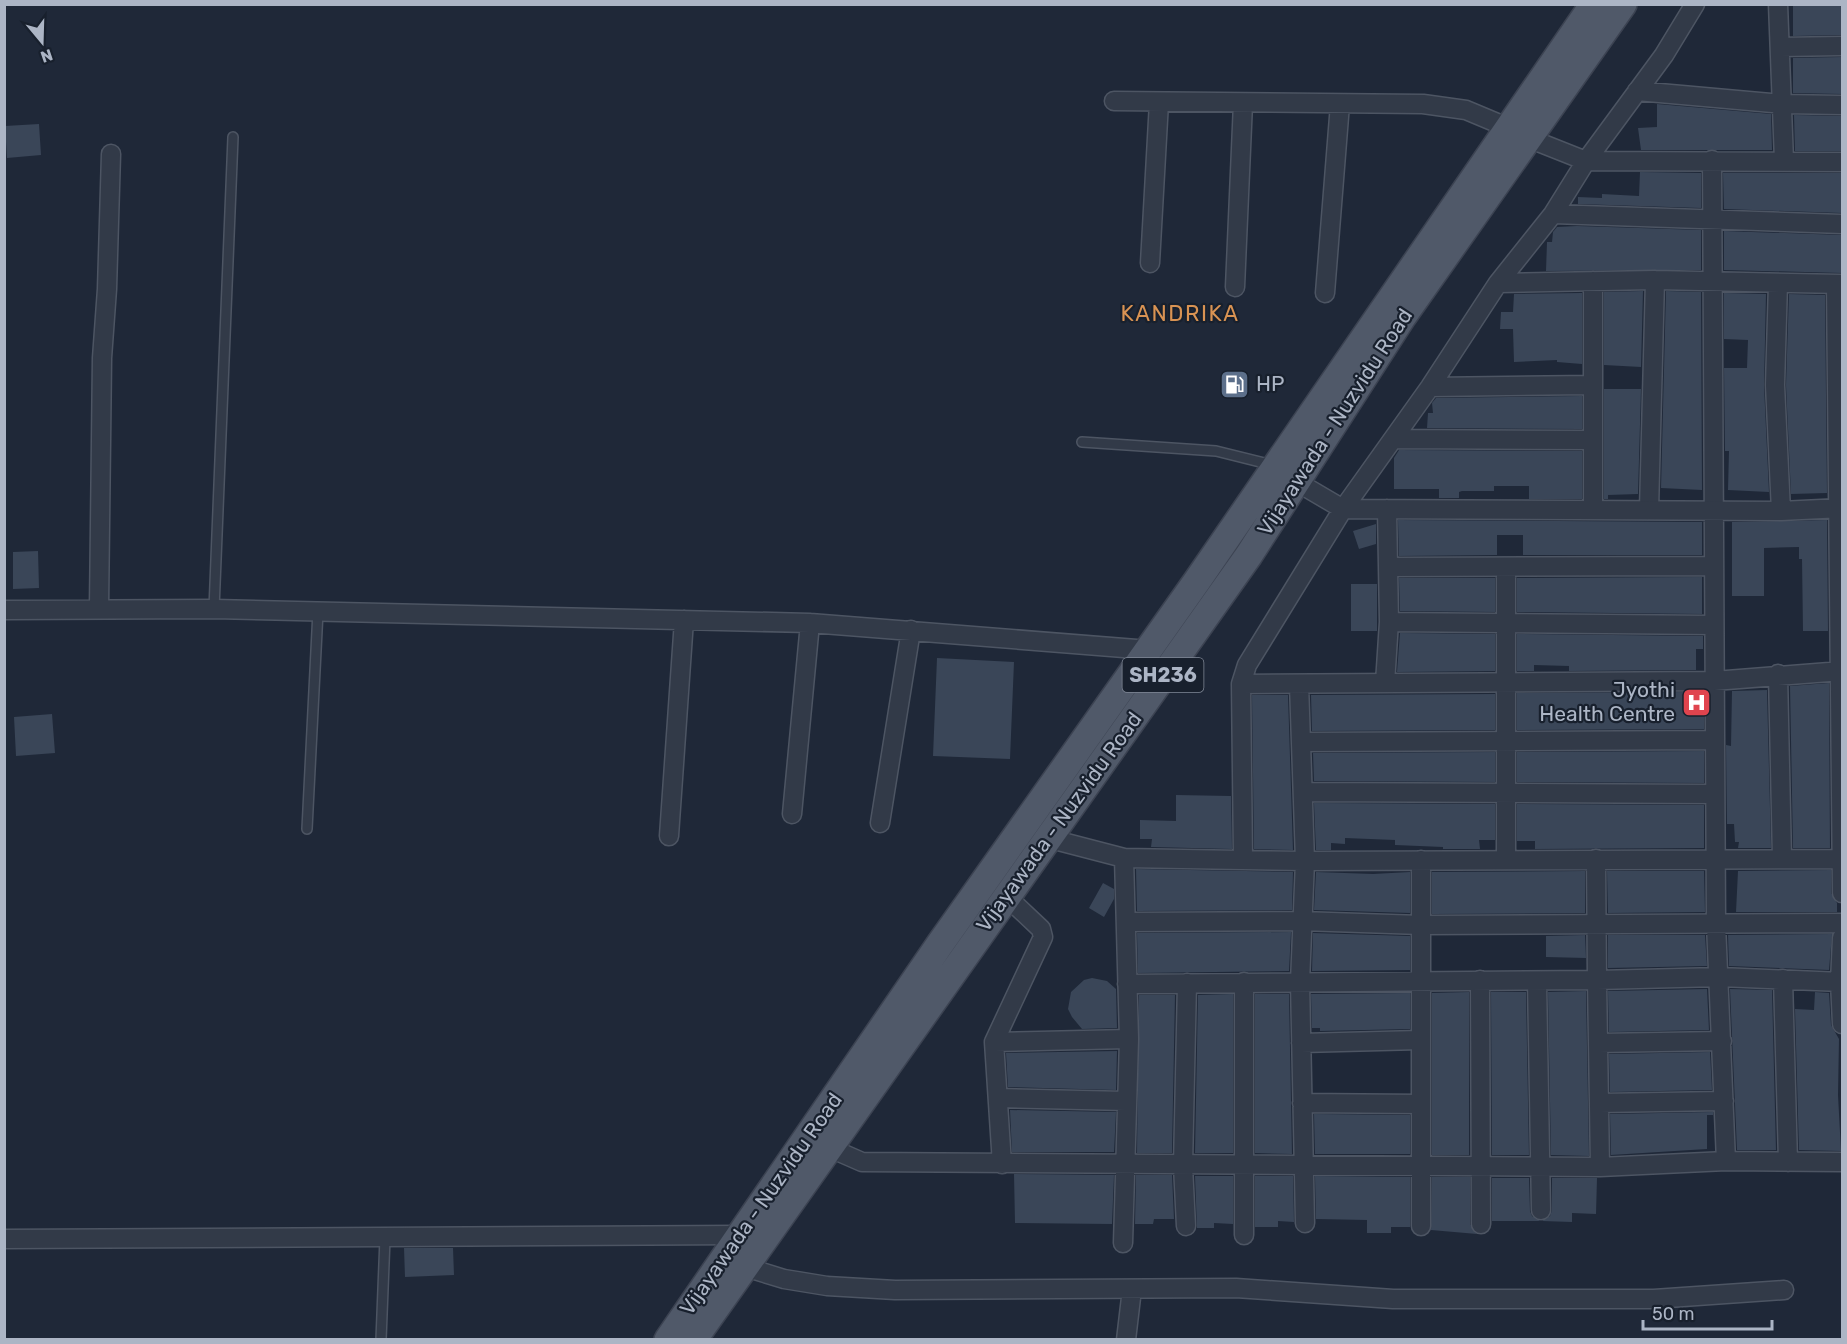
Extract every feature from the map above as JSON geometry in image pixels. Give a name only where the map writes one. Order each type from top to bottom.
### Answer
[{"type":"main road","name":"Vijayawada - Nuzvidu Road","points":[[668,1340],[940,944],[1149,650],[1275,466],[1528,137],[1594,4]]},
{"type":"main road","name":"Vijayawada - Nuzvidu Road","points":[[693,1340],[830,1148],[1057,842],[1249,555],[1302,485],[1403,316],[1623,4]]},
{"type":"street","points":[[1243,859],[1241,684],[1247,665],[1337,506],[1394,439],[1498,283],[1553,214],[1580,158],[1637,91],[1695,4]]},
{"type":"street","points":[[1778,4],[1784,161]]},
{"type":"street","points":[[1780,47],[1842,46]]},
{"type":"street","points":[[1637,91],[1782,104],[1842,105]]},
{"type":"street","points":[[1114,101],[1423,104],[1466,110],[1580,158],[1842,162]]},
{"type":"street","points":[[1150,263],[1159,102]]},
{"type":"street","points":[[1235,287],[1243,103]]},
{"type":"street","points":[[1324,293],[1340,104]]},
{"type":"street","points":[[99,608],[102,358],[107,289],[111,154]]},
{"type":"street","points":[[1712,160],[1716,924],[1726,1161]]},
{"type":"street","points":[[1553,214],[1842,224]]},
{"type":"street","points":[[1498,283],[1655,280],[1839,284],[1842,893]]},
{"type":"street","points":[[1649,510],[1655,280]]},
{"type":"street","points":[[1593,281],[1591,386],[1593,510]]},
{"type":"street","points":[[1778,283],[1776,385],[1781,511]]},
{"type":"street","points":[[1430,387],[1591,386]]},
{"type":"street","points":[[1394,439],[1592,440]]},
{"type":"street","points":[[1302,485],[1337,506],[1387,510],[1781,511],[1840,508]]},
{"type":"street","points":[[1385,683],[1389,622],[1387,510]]},
{"type":"street","points":[[1388,567],[1714,566]]},
{"type":"street","points":[[1506,567],[1508,682],[1505,741],[1506,860]]},
{"type":"street","points":[[4,610],[214,609],[810,623],[1149,650]]},
{"type":"street","points":[[669,836],[684,620]]},
{"type":"street","points":[[1389,622],[1714,625]]},
{"type":"street","points":[[792,814],[810,623]]},
{"type":"street","points":[[880,823],[911,630]]},
{"type":"street","points":[[1241,684],[1714,681],[1841,670]]},
{"type":"street","points":[[1778,674],[1782,859]]},
{"type":"street","points":[[1299,684],[1305,861],[1300,982],[1303,1166],[1306,1174],[1305,1223]]},
{"type":"street","points":[[1302,742],[1715,740]]},
{"type":"street","points":[[1303,792],[1715,794]]},
{"type":"street","points":[[1057,842],[1124,858],[1305,861],[1842,859]]},
{"type":"street","points":[[1123,1243],[1129,1039],[1124,858]]},
{"type":"street","points":[[1596,859],[1595,923],[1600,1167]]},
{"type":"street","points":[[1421,860],[1421,1226]]},
{"type":"street","points":[[1002,1164],[994,1042],[1043,937],[1041,929],[1011,901]]},
{"type":"street","points":[[1127,922],[1301,921],[1422,925],[1842,923]]},
{"type":"street","points":[[1842,938],[1842,1024]]},
{"type":"street","points":[[1127,984],[1597,981],[1720,977],[1841,982]]},
{"type":"street","points":[[1783,979],[1788,1162]]},
{"type":"street","points":[[1479,980],[1480,1224]]},
{"type":"street","points":[[1537,981],[1541,1210]]},
{"type":"street","points":[[1244,982],[1244,1235]]},
{"type":"street","points":[[1186,1226],[1183,1166],[1187,983]]},
{"type":"street","points":[[994,1042],[1129,1039]]},
{"type":"street","points":[[1301,1043],[1420,1040]]},
{"type":"street","points":[[1599,1043],[1722,1041]]},
{"type":"street","points":[[999,1098],[1126,1101]]},
{"type":"street","points":[[1599,1103],[1724,1101]]},
{"type":"street","points":[[1302,1103],[1421,1104]]},
{"type":"street","points":[[830,1148],[862,1162],[919,1163],[1600,1167],[1726,1161],[1842,1162]]},
{"type":"street","points":[[4,1239],[740,1235]]},
{"type":"street","points":[[745,1267],[784,1279],[861,1288],[1236,1288],[1393,1299],[1654,1299],[1784,1290]]},
{"type":"street","points":[[1126,1340],[1132,1289]]},
{"type":"lane","points":[[214,609],[233,137]]},
{"type":"lane","points":[[1082,442],[1216,451],[1275,466]]},
{"type":"lane","points":[[307,829],[318,611]]},
{"type":"lane","points":[[381,1340],[385,1238]]},
{"type":"building","points":[[1793,4],[1841,4],[1841,35],[1793,36]]},
{"type":"building","points":[[1842,57],[1842,94],[1793,93],[1793,58]]},
{"type":"building","points":[[1657,104],[1771,114],[1772,150],[1641,150],[1638,128],[1657,127]]},
{"type":"building","points":[[1794,115],[1842,116],[1842,151],[1795,151]]},
{"type":"building","points":[[39,124],[41,155],[7,158],[5,126]]},
{"type":"building","points":[[1640,172],[1701,173],[1701,208],[1578,204],[1578,197],[1602,198],[1602,194],[1639,196]]},
{"type":"building","points":[[1723,173],[1842,173],[1842,213],[1724,209]]},
{"type":"building","points":[[1557,227],[1701,230],[1701,270],[1546,271],[1547,242],[1552,242],[1553,232]]},
{"type":"building","points":[[1724,231],[1842,235],[1842,273],[1724,270]]},
{"type":"building","points":[[1643,291],[1641,367],[1604,365],[1604,292]]},
{"type":"building","points":[[1666,291],[1701,292],[1702,490],[1661,488]]},
{"type":"building","points":[[1582,293],[1582,364],[1557,362],[1557,360],[1514,362],[1513,329],[1500,329],[1501,312],[1513,312],[1514,294]]},
{"type":"building","points":[[1724,293],[1766,294],[1764,386],[1769,492],[1728,490],[1729,451],[1725,451],[1724,368],[1747,368],[1748,340],[1724,339]]},
{"type":"building","points":[[1789,294],[1825,295],[1827,493],[1791,494],[1786,385]]},
{"type":"building","points":[[1604,389],[1641,389],[1638,494],[1608,495],[1608,499],[1604,499]]},
{"type":"building","points":[[1582,396],[1582,429],[1427,428],[1428,413],[1433,413],[1432,403],[1436,398]]},
{"type":"building","points":[[1399,450],[1582,451],[1582,499],[1529,499],[1529,486],[1494,486],[1494,491],[1462,491],[1459,492],[1459,498],[1439,498],[1439,489],[1394,489],[1394,458]]},
{"type":"building","points":[[1398,520],[1702,522],[1702,555],[1523,555],[1523,535],[1497,535],[1497,555],[1399,556]]},
{"type":"building","points":[[1827,520],[1828,631],[1803,631],[1802,559],[1799,559],[1799,547],[1764,548],[1764,596],[1732,596],[1732,522]]},
{"type":"building","points":[[1376,524],[1376,544],[1359,549],[1353,531]]},
{"type":"building","points":[[38,551],[39,588],[13,589],[13,552]]},
{"type":"building","points":[[1702,577],[1702,614],[1517,612],[1517,578]]},
{"type":"building","points":[[1399,578],[1495,578],[1495,612],[1400,611]]},
{"type":"building","points":[[1351,584],[1377,584],[1377,631],[1351,631]]},
{"type":"building","points":[[1400,633],[1495,634],[1495,671],[1397,672]]},
{"type":"building","points":[[1517,634],[1703,636],[1703,649],[1696,649],[1696,670],[1569,671],[1569,666],[1534,665],[1534,671],[1517,671]]},
{"type":"building","points":[[937,658],[1014,662],[1010,759],[933,756]]},
{"type":"building","points":[[1829,683],[1830,848],[1793,848],[1790,686]]},
{"type":"building","points":[[1767,690],[1771,848],[1738,848],[1739,842],[1735,842],[1734,824],[1727,824],[1726,745],[1731,746],[1732,691]]},
{"type":"building","points":[[1685,692],[1684,712],[1704,713],[1704,729],[1517,730],[1517,693]]},
{"type":"building","points":[[1495,694],[1495,730],[1312,731],[1311,695]]},
{"type":"building","points":[[1252,695],[1288,695],[1293,850],[1254,849]]},
{"type":"building","points":[[52,714],[55,753],[16,756],[14,717]]},
{"type":"building","points":[[1704,751],[1704,783],[1517,782],[1517,752]]},
{"type":"building","points":[[1495,752],[1495,782],[1314,781],[1313,753]]},
{"type":"building","points":[[1176,795],[1231,796],[1232,849],[1151,847],[1152,839],[1140,839],[1140,820],[1176,821]]},
{"type":"building","points":[[1314,803],[1495,804],[1495,840],[1479,840],[1480,849],[1443,849],[1443,847],[1395,845],[1395,840],[1345,838],[1345,844],[1331,843],[1331,850],[1316,850]]},
{"type":"building","points":[[1517,804],[1704,805],[1704,848],[1535,849],[1535,841],[1517,841]]},
{"type":"building","points":[[1136,869],[1293,872],[1292,910],[1137,911]]},
{"type":"building","points":[[1831,870],[1831,893],[1837,903],[1837,912],[1736,912],[1738,871]]},
{"type":"building","points":[[1585,871],[1585,913],[1432,914],[1432,872]]},
{"type":"building","points":[[1607,871],[1704,871],[1705,912],[1608,913]]},
{"type":"building","points":[[1316,872],[1373,874],[1410,872],[1410,913],[1314,910]]},
{"type":"building","points":[[1103,883],[1114,889],[1114,899],[1104,917],[1089,908]]},
{"type":"building","points":[[1291,932],[1289,971],[1138,973],[1137,933]]},
{"type":"building","points":[[1313,933],[1410,936],[1410,970],[1312,971]]},
{"type":"building","points":[[1832,934],[1829,970],[1729,966],[1728,935]]},
{"type":"building","points":[[1585,935],[1586,958],[1546,957],[1546,936]]},
{"type":"building","points":[[1608,935],[1705,935],[1707,966],[1608,968]]},
{"type":"building","points":[[1092,978],[1107,981],[1116,989],[1117,1028],[1082,1029],[1068,1009],[1071,992],[1084,980]]},
{"type":"building","points":[[1707,989],[1709,1030],[1609,1032],[1608,991]]},
{"type":"building","points":[[1730,989],[1772,990],[1776,1150],[1737,1150]]},
{"type":"building","points":[[1586,991],[1589,1156],[1551,1155],[1548,992]]},
{"type":"building","points":[[1469,992],[1469,1155],[1432,1155],[1432,993]]},
{"type":"building","points":[[1491,992],[1526,992],[1529,1155],[1492,1155]]},
{"type":"building","points":[[1815,992],[1829,993],[1831,1025],[1839,1039],[1838,1095],[1841,1151],[1799,1150],[1795,1009],[1814,1010]]},
{"type":"building","points":[[1410,993],[1410,1029],[1320,1031],[1320,1028],[1312,1028],[1311,994]]},
{"type":"building","points":[[1233,994],[1233,1153],[1195,1153],[1198,995]]},
{"type":"building","points":[[1255,994],[1289,994],[1292,1154],[1255,1153]]},
{"type":"building","points":[[1139,995],[1175,995],[1172,1153],[1137,1153]]},
{"type":"building","points":[[1117,1051],[1116,1090],[1008,1087],[1006,1053]]},
{"type":"building","points":[[1710,1052],[1712,1090],[1610,1092],[1609,1054]]},
{"type":"building","points":[[1010,1110],[1116,1112],[1114,1152],[1012,1152]]},
{"type":"building","points":[[1713,1112],[1713,1115],[1707,1115],[1707,1149],[1611,1155],[1610,1114]]},
{"type":"building","points":[[1314,1114],[1410,1115],[1410,1154],[1315,1154]]},
{"type":"building","points":[[1014,1174],[1114,1175],[1112,1224],[1015,1223]]},
{"type":"building","points":[[1136,1175],[1172,1175],[1174,1219],[1154,1219],[1153,1224],[1135,1224]]},
{"type":"building","points":[[1195,1176],[1233,1176],[1233,1224],[1214,1223],[1214,1228],[1197,1228]]},
{"type":"building","points":[[1255,1176],[1293,1176],[1294,1222],[1278,1221],[1278,1227],[1255,1227]]},
{"type":"building","points":[[1315,1176],[1410,1177],[1410,1227],[1391,1227],[1391,1233],[1367,1233],[1367,1220],[1316,1219]]},
{"type":"building","points":[[1432,1177],[1470,1177],[1470,1224],[1477,1234],[1431,1230]]},
{"type":"building","points":[[1492,1178],[1529,1178],[1530,1211],[1532,1216],[1540,1221],[1492,1221]]},
{"type":"building","points":[[1552,1178],[1597,1178],[1596,1214],[1572,1213],[1572,1222],[1542,1221],[1550,1216],[1552,1210]]},
{"type":"building","points":[[404,1248],[453,1248],[454,1275],[405,1277]]},
{"type":"place","name":"HP","points":[[1235,384]]},
{"type":"place","name":"Jyothi Health Centre","points":[[1696,702]]},
{"type":"district","name":"KANDRIKA","points":[[1180,313]]}]
